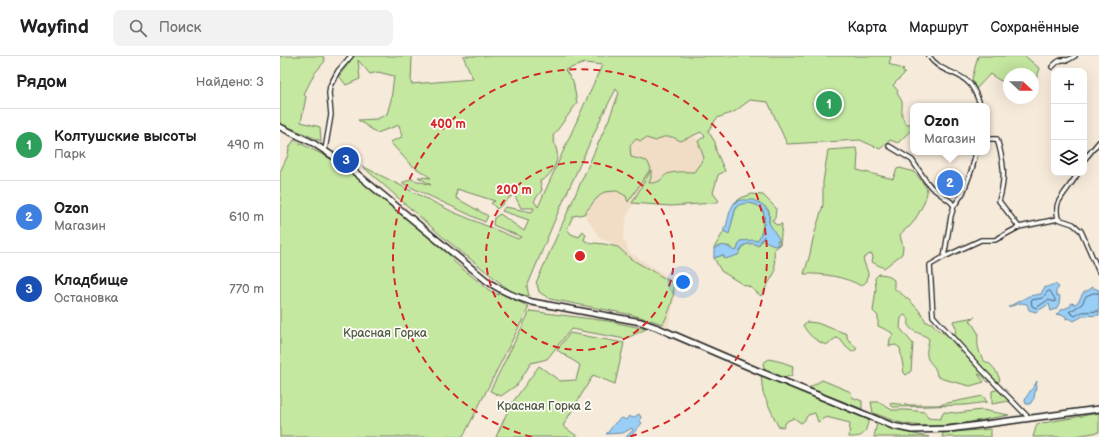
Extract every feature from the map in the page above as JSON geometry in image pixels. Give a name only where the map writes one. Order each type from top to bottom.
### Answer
[{"type":"main road","points":[[280,126],[325,150],[363,178],[496,288],[517,297],[532,302],[641,322],[886,423],[912,430],[949,429],[1099,409]]},
{"type":"street","points":[[325,150],[331,115],[329,93],[332,81],[338,71],[351,56]]},
{"type":"street","points":[[929,56],[937,66],[966,80],[970,84],[980,103]]},
{"type":"street","points":[[1052,67],[1062,59],[1068,60],[1075,56]]},
{"type":"street","points":[[990,140],[997,139],[1004,172],[999,201],[1019,227]]},
{"type":"street","points":[[1087,156],[1099,142]]},
{"type":"street","points":[[889,146],[912,160],[931,187],[954,206]]},
{"type":"street","points":[[944,257],[950,220],[954,206],[963,193],[975,155]]},
{"type":"street","points":[[1058,219],[1058,203],[1076,176]]},
{"type":"street","points":[[1029,418],[981,369],[933,316],[930,265],[981,240],[995,240],[1019,227],[1058,219],[1073,224],[1081,231],[1099,272]]},
{"type":"shaded area","points":[[694,135],[698,141],[704,158],[694,172],[672,173],[665,175],[661,181],[655,183],[649,183],[651,171],[627,216],[623,238],[630,253],[676,281],[677,289],[668,327],[663,324],[671,308],[674,295],[673,283],[631,259],[610,242],[600,239],[584,214],[596,199],[604,192],[617,191],[626,196],[628,202],[651,168],[639,158],[631,157],[630,146],[636,139],[649,137],[671,138],[681,142]]},
{"type":"green space","points":[[280,56],[323,56],[325,61],[314,74],[304,94],[306,97],[301,122],[320,127],[321,141],[284,125],[280,131]]},
{"type":"green space","points":[[354,56],[412,56],[411,84],[473,79],[463,56],[891,56],[889,64],[904,70],[902,71],[905,73],[893,85],[898,91],[897,93],[902,102],[903,117],[906,124],[910,124],[910,131],[898,143],[890,140],[880,149],[860,140],[787,144],[768,102],[750,100],[734,112],[717,118],[708,131],[715,142],[716,151],[725,171],[718,175],[713,193],[719,201],[714,203],[671,206],[632,203],[651,170],[651,178],[649,183],[658,182],[665,175],[671,173],[694,172],[704,158],[698,141],[705,136],[701,132],[681,141],[672,137],[663,137],[656,141],[646,138],[641,141],[636,139],[630,146],[631,157],[647,161],[651,168],[628,202],[626,196],[617,191],[604,192],[596,199],[584,214],[573,216],[567,229],[571,234],[579,237],[583,231],[586,234],[584,240],[591,244],[604,244],[618,247],[631,259],[673,283],[671,304],[663,324],[633,315],[550,299],[539,292],[536,283],[609,119],[619,93],[616,89],[602,116],[556,217],[527,287],[529,296],[514,293],[503,285],[444,238],[362,166],[453,212],[518,239],[521,237],[493,225],[494,218],[500,214],[524,231],[529,220],[502,211],[505,207],[532,212],[534,208],[521,208],[514,194],[497,209],[491,203],[495,201],[457,189],[456,198],[488,216],[485,222],[402,183],[411,179],[431,185],[418,177],[431,178],[410,164],[390,142],[402,137],[399,125],[377,133],[358,120],[377,119],[387,114],[391,100],[394,76],[378,72],[370,74],[358,60],[360,79],[346,85],[339,76]],"holes":[[[585,63],[602,65],[538,207],[534,201],[542,190],[540,181],[547,177],[557,160],[557,152],[553,136],[577,103],[573,81],[565,70]]]},
{"type":"green space","points":[[978,56],[1025,56],[1039,68],[1003,68],[1003,81],[990,74],[976,89],[972,79]]},
{"type":"green space","name":"Красная Горка","points":[[294,140],[333,160],[371,188],[453,256],[453,261],[489,290],[498,295],[500,292],[529,307],[463,437],[280,437],[280,172],[288,155],[289,148]]},
{"type":"green space","points":[[856,148],[858,153],[857,170],[893,179],[897,169],[900,168],[914,172],[927,190],[927,194],[918,215],[912,224],[900,235],[903,247],[902,254],[884,268],[872,262],[872,254],[868,255],[863,259],[868,273],[867,281],[861,286],[849,280],[834,276],[804,274],[823,205],[823,182],[828,150]]},
{"type":"green space","points":[[752,194],[763,195],[776,208],[775,218],[772,220],[776,225],[782,224],[780,244],[769,224],[769,211],[763,205],[753,202],[734,203],[741,198]]},
{"type":"green space","points":[[748,203],[757,205],[762,208],[763,211],[764,218],[762,230],[757,241],[740,241],[737,250],[735,251],[729,246],[714,248],[724,231],[729,233],[736,207],[739,204]]},
{"type":"green space","points":[[766,234],[765,240],[775,245],[780,244],[774,249],[775,272],[761,296],[750,287],[742,284],[721,271],[714,258],[723,255],[738,255],[744,245],[753,244],[758,246]]},
{"type":"green space","points":[[879,274],[887,275],[894,280],[894,288],[916,307],[926,322],[932,323],[942,332],[955,334],[956,328],[953,321],[975,317],[970,320],[978,333],[980,354],[984,361],[990,364],[998,374],[1000,380],[998,382],[988,382],[978,374],[984,382],[970,386],[937,376],[935,368],[927,356],[929,339],[910,328],[908,325],[909,319],[904,315],[901,318],[900,328],[913,344],[911,371],[906,375],[904,373],[900,348],[896,345],[889,346],[890,339],[893,335],[891,332],[878,326],[878,316],[873,311],[876,289],[875,278]]},
{"type":"green space","points":[[530,311],[608,321],[646,329],[625,339],[571,329],[547,359],[531,363],[517,385],[501,396],[490,391]]},
{"type":"green space","points":[[807,322],[817,323],[847,334],[847,338],[857,349],[852,352],[840,339],[836,338],[826,345],[810,335],[805,329],[803,325]]},
{"type":"green space","name":"Красная Горка 2","points":[[570,333],[624,343],[615,384],[593,375],[563,426],[578,437],[496,437],[510,406],[539,366],[560,381],[576,380],[580,365],[557,350]]},
{"type":"green space","points":[[769,359],[793,366],[792,375],[784,378],[764,368],[763,363]]},
{"type":"green space","points":[[761,375],[869,420],[864,434],[849,437],[850,423],[826,417],[818,422],[815,413],[808,415],[801,423],[794,418],[787,421],[783,427],[778,426],[763,393]]},
{"type":"green space","points":[[822,380],[851,392],[852,397],[862,401],[862,409],[809,388]]},
{"type":"green space","points":[[1000,389],[1009,401],[992,404],[992,391]]},
{"type":"green space","points":[[983,396],[987,402],[965,405],[893,407],[889,403],[907,405],[938,405]]},
{"type":"green space","points":[[871,402],[878,402],[892,410],[925,412],[928,418],[940,419],[944,412],[956,413],[982,410],[1009,415],[942,426],[915,425],[898,422],[873,413]]},
{"type":"green space","points":[[1099,413],[1099,432],[1070,437],[1033,437],[1037,424]]},
{"type":"green space","points":[[877,423],[900,431],[929,437],[874,437]]},
{"type":"green space","points":[[991,429],[991,437],[942,437],[943,433]]},
{"type":"water","points":[[741,200],[753,200],[763,205],[769,212],[769,223],[779,239],[777,241],[778,245],[774,246],[765,241],[764,236],[758,246],[753,244],[744,245],[738,255],[725,259],[723,255],[714,258],[714,248],[724,245],[735,251],[737,250],[740,241],[757,241],[761,235],[764,214],[761,208],[751,203],[736,207],[729,234],[724,231],[724,227],[726,227],[730,211],[734,203]]},
{"type":"water","points":[[1055,284],[1059,287],[1056,291],[1056,295],[1060,296],[1059,304],[1056,309],[1051,311],[1049,304],[1036,312],[1029,310],[1027,304],[1021,303],[1008,307],[1029,296],[1041,294],[1044,288]]},
{"type":"water","points":[[1091,287],[1099,290],[1099,315],[1083,316],[1074,321],[1069,318],[1066,319],[1066,316],[1056,314],[1071,306],[1071,303],[1075,304],[1079,301],[1083,293],[1091,289]]},
{"type":"water","points":[[1037,381],[1034,398],[1030,404],[1026,404],[1026,398]]},
{"type":"water","points":[[639,414],[641,417],[640,421],[642,423],[630,437],[626,437],[633,430],[632,428],[623,433],[606,434],[619,419],[622,418],[626,420],[629,416],[633,418]]},
{"type":"place","name":"Колтушские высоты","points":[[829,104]]},
{"type":"place","name":"Кладбище","points":[[346,160]]},
{"type":"place","name":"Ozon","points":[[950,183]]}]
